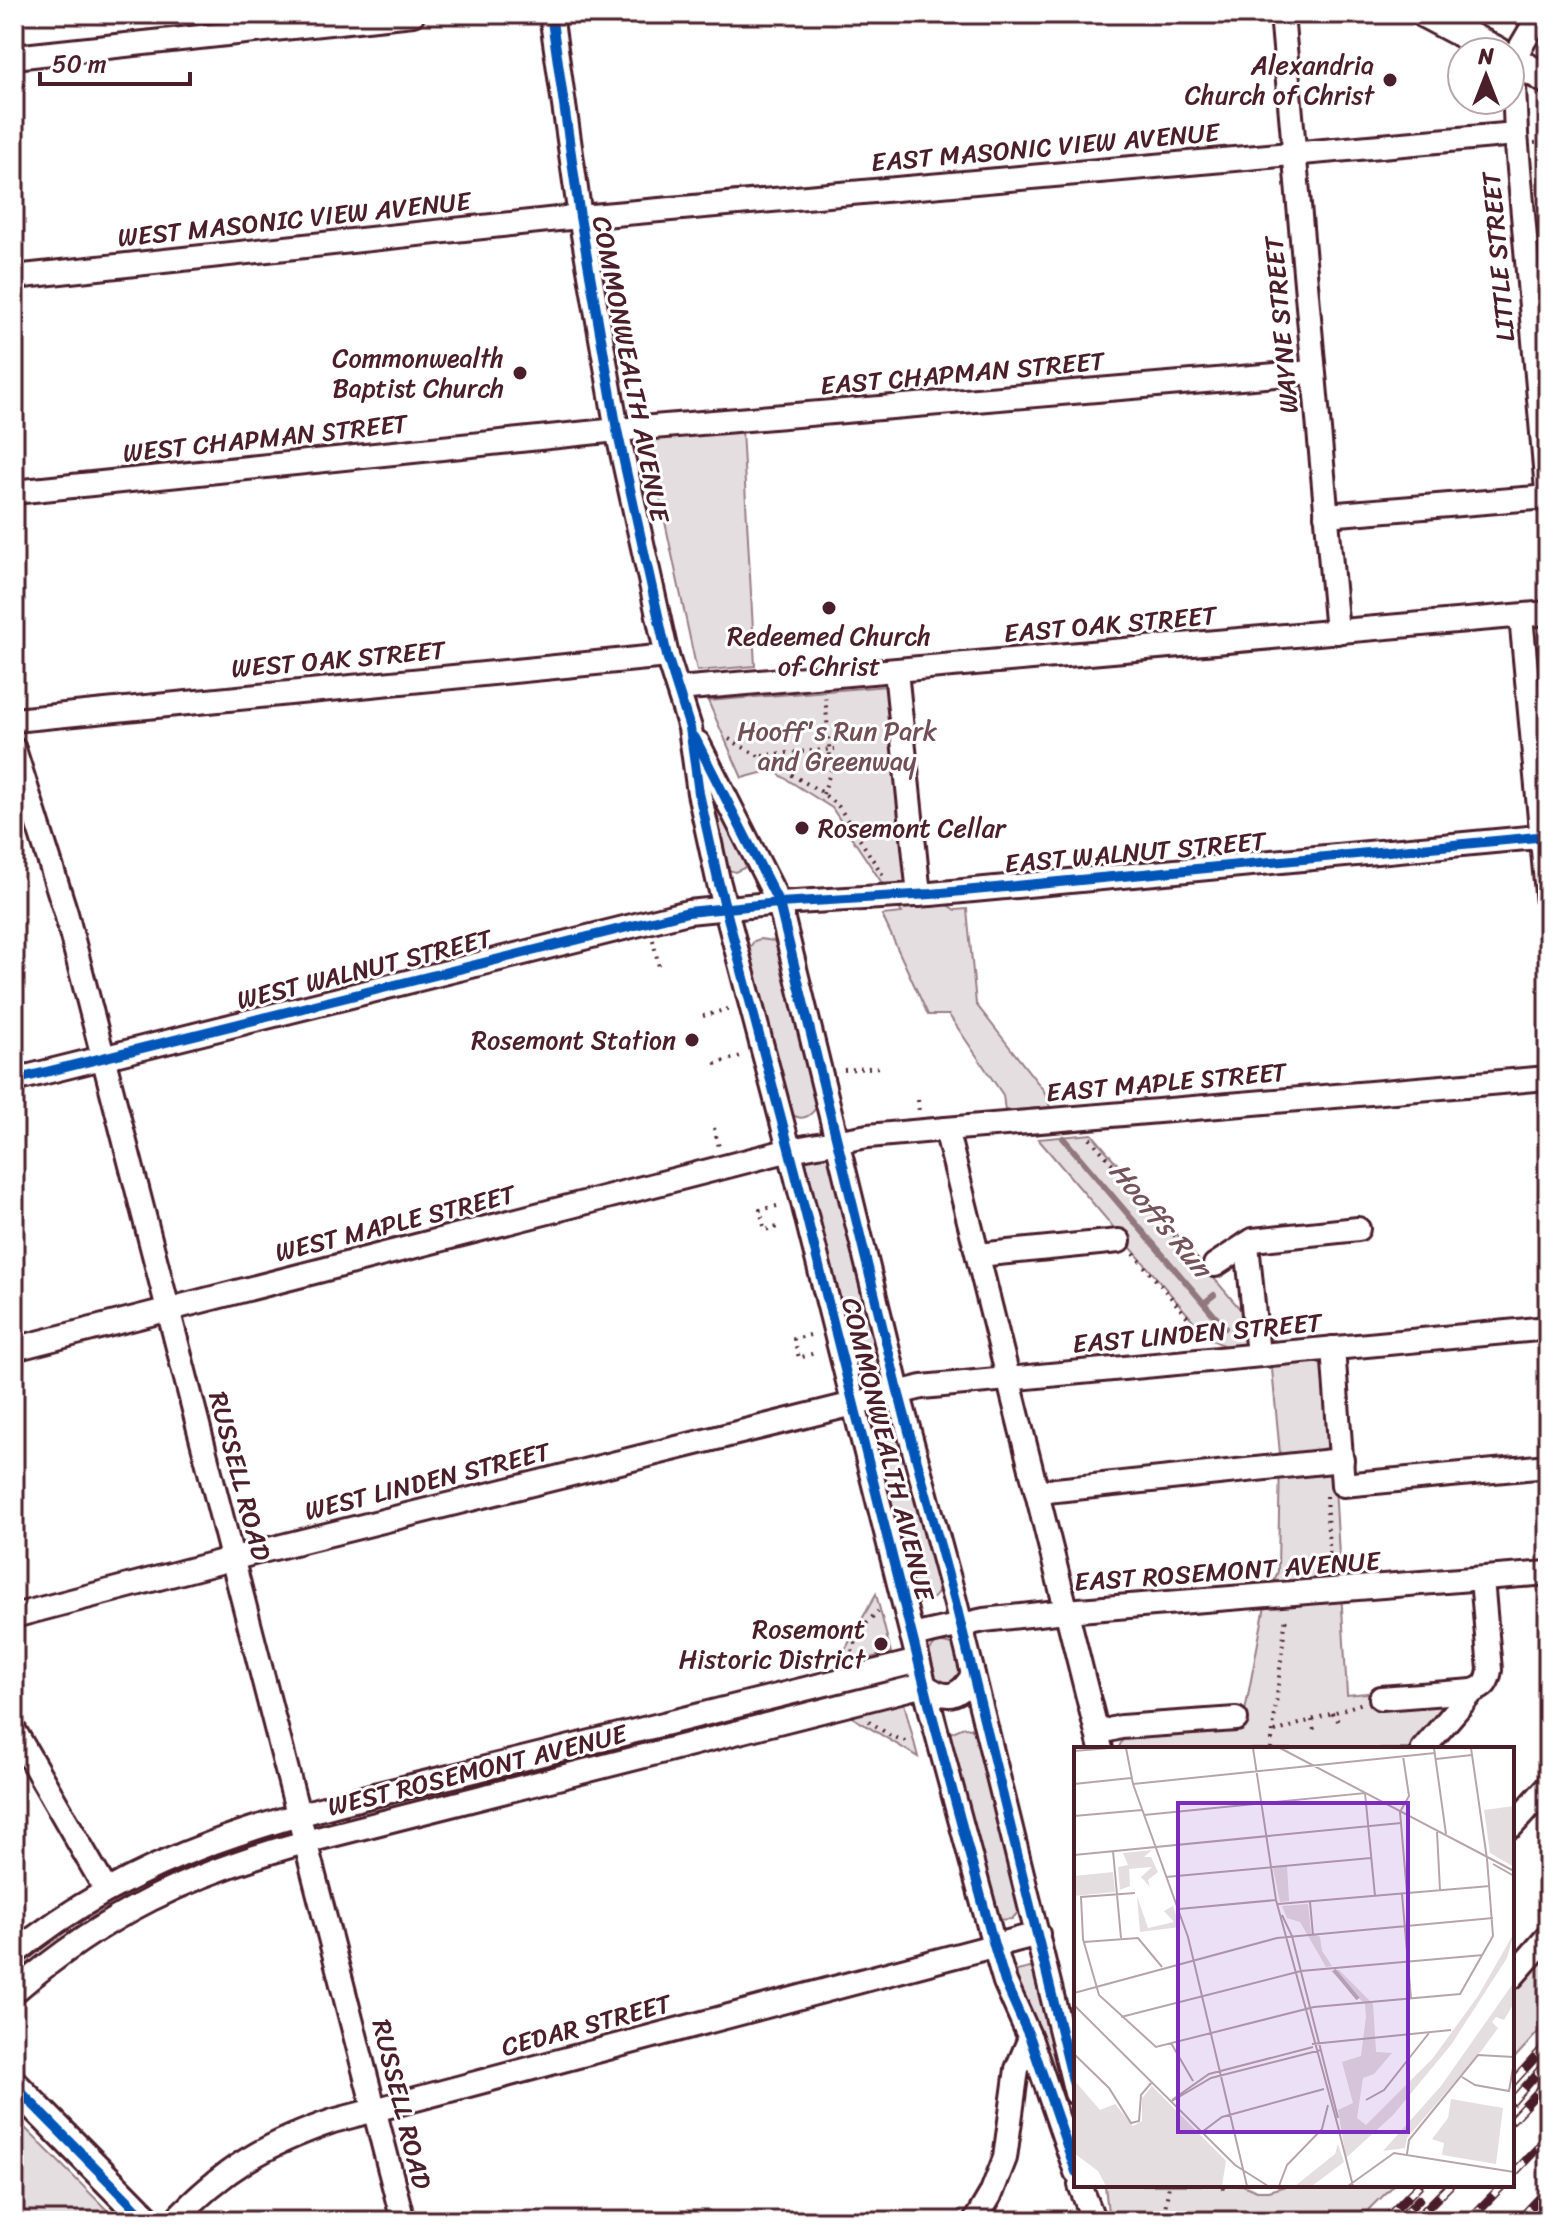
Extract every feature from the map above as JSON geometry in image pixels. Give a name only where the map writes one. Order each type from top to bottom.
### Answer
[{"type":"main road","points":[[1426,14],[1467,36]]},
{"type":"main road","points":[[1526,68],[1548,80]]},
{"type":"main road","points":[[14,2085],[148,2221]]},
{"type":"street","points":[[14,57],[413,14]]},
{"type":"street","name":"COMMONWEALTH AVENUE","points":[[551,14],[580,217],[617,430],[667,656],[690,728],[699,793],[725,907],[790,1150],[924,1685],[994,1945],[1074,2166]]},
{"type":"street","name":"WAYNE STREET","points":[[1282,14],[1337,632]]},
{"type":"street","points":[[1523,36],[1540,14]]},
{"type":"street","name":"LITTLE STREET","points":[[1520,116],[1525,138],[1548,498]]},
{"type":"street","name":"EAST MASONIC VIEW AVENUE","points":[[580,217],[1295,152],[1525,138]]},
{"type":"street","name":"WEST MASONIC VIEW AVENUE","points":[[14,277],[580,217]]},
{"type":"street","name":"EAST CHAPMAN STREET","points":[[617,430],[1312,372]]},
{"type":"street","name":"WEST CHAPMAN STREET","points":[[14,492],[617,430]]},
{"type":"street","points":[[1326,515],[1548,498]]},
{"type":"street","name":"EAST OAK STREET","points":[[678,689],[1548,613]]},
{"type":"street","points":[[1521,616],[1545,836],[1548,904]]},
{"type":"street","name":"WEST OAK STREET","points":[[14,720],[667,656]]},
{"type":"street","points":[[896,671],[919,895]]},
{"type":"street","name":"COMMONWEALTH AVENUE","points":[[690,728],[779,903],[898,1391],[961,1625],[1074,2082]]},
{"type":"street","name":"RUSSELL ROAD","points":[[14,749],[54,870],[104,1057],[403,2221]]},
{"type":"street","name":"EAST WALNUT STREET","points":[[725,907],[919,895],[1545,836]]},
{"type":"street","name":"WEST WALNUT STREET","points":[[14,1080],[674,914],[725,907]]},
{"type":"street","name":"EAST MAPLE STREET","points":[[790,1150],[836,1141],[946,1129],[1548,1078]]},
{"type":"street","points":[[946,1129],[1099,1741],[1121,1727],[1236,1719]]},
{"type":"street","name":"WEST MAPLE STREET","points":[[14,1349],[790,1150]]},
{"type":"street","points":[[1211,1266],[1253,1240],[1358,1229]]},
{"type":"street","points":[[978,1255],[1119,1241]]},
{"type":"street","points":[[1247,1244],[1258,1355]]},
{"type":"street","name":"EAST LINDEN STREET","points":[[854,1403],[898,1391],[1009,1378],[1548,1328]]},
{"type":"street","points":[[1333,1348],[1343,1485],[1548,1466]]},
{"type":"street","name":"WEST LINDEN STREET","points":[[14,1616],[854,1403]]},
{"type":"street","points":[[1037,1492],[1342,1460]]},
{"type":"street","name":"EAST ROSEMONT AVENUE","points":[[912,1636],[984,1620],[1066,1611],[1548,1573]]},
{"type":"street","points":[[1381,1698],[1473,1691],[1482,1688],[1488,1681],[1490,1670],[1482,1579]]},
{"type":"street","name":"WEST ROSEMONT AVENUE","points":[[14,1954],[73,1910],[106,1890],[162,1861],[212,1841],[298,1816],[918,1661]]},
{"type":"street","name":"WEST ROSEMONT AVENUE","points":[[14,1992],[68,1948],[105,1923],[144,1901],[225,1865],[924,1685],[939,1695],[953,1695],[965,1688],[973,1675]]},
{"type":"street","points":[[1425,1747],[1473,1691]]},
{"type":"street","points":[[14,1730],[106,1890]]},
{"type":"street","points":[[1514,1824],[1548,1786]]},
{"type":"street","name":"CEDAR STREET","points":[[174,2221],[199,2194],[266,2147],[322,2125],[1038,1934]]},
{"type":"street","points":[[1514,1975],[1548,1936]]},
{"type":"street","points":[[975,2221],[991,2194],[1005,2158],[1017,2069],[1030,2038]]},
{"type":"street","points":[[1081,2187],[1094,2221]]},
{"type":"street","points":[[1094,2187],[1094,2221]]},
{"type":"path","points":[[1525,138],[1548,142]]},
{"type":"path","points":[[823,794],[831,774],[832,750],[825,692]]},
{"type":"path","points":[[729,739],[823,794],[844,813],[884,878]]},
{"type":"path","points":[[759,756],[832,750]]},
{"type":"path","points":[[651,934],[659,967]]},
{"type":"path","points":[[703,1016],[728,1009]]},
{"type":"path","points":[[715,1064],[741,1056]]},
{"type":"path","points":[[844,1070],[880,1067]]},
{"type":"path","points":[[714,1128],[719,1149]]},
{"type":"path","points":[[1088,1132],[1190,1256],[1211,1266]]},
{"type":"path","points":[[777,1206],[760,1210],[762,1221],[765,1230],[782,1226]]},
{"type":"path","points":[[1119,1241],[1125,1243],[1208,1341]]},
{"type":"path","points":[[810,1335],[794,1339],[795,1348],[799,1358],[815,1353]]},
{"type":"path","points":[[1330,1569],[1325,1501],[1327,1488],[1342,1460]]},
{"type":"path","points":[[1271,1747],[1287,1608]]},
{"type":"path","points":[[849,1659],[861,1629],[878,1611]]},
{"type":"path","points":[[1275,1732],[1381,1698]]},
{"type":"path","points":[[863,1713],[886,1733],[911,1743]]},
{"type":"path","points":[[1332,1713],[1340,1723]]},
{"type":"path","points":[[1312,1720],[1315,1735]]},
{"type":"path","points":[[1163,2221],[1169,2187]]},
{"type":"green space","name":"Hooff's Run Park and Greenway","points":[[742,430],[755,666],[697,671],[647,438]]},
{"type":"green space","name":"Hooff's Run Park and Greenway","points":[[887,686],[905,876],[955,910],[967,909],[976,1004],[1044,1091],[1050,1107],[1005,1111],[1003,1095],[949,1015],[928,1015],[882,915],[902,913],[832,808],[772,770],[742,778],[708,701]]},
{"type":"green space","points":[[725,814],[748,860],[744,868],[735,872],[726,869],[715,818]]},
{"type":"green space","points":[[754,941],[774,941],[778,946],[817,1106],[804,1117],[789,1112],[747,952]]},
{"type":"green space","points":[[1092,1134],[1262,1335],[1328,1364],[1347,1695],[1377,1692],[1457,1698],[1415,1747],[1119,1747],[1125,1735],[1243,1722],[1264,1611],[1278,1571],[1280,1454],[1272,1369],[1208,1338],[1038,1139]]},
{"type":"green space","points":[[830,1155],[882,1361],[870,1369],[856,1369],[802,1160]]},
{"type":"green space","points":[[883,1418],[896,1421],[940,1588],[929,1600],[918,1601],[913,1596],[869,1430]]},
{"type":"green space","points":[[876,1594],[891,1653],[836,1666]]},
{"type":"green space","points":[[937,1642],[953,1645],[958,1653],[962,1677],[951,1687],[931,1680],[927,1653]]},
{"type":"green space","points":[[899,1674],[900,1681],[334,1824],[332,1819],[334,1816]]},
{"type":"green space","points":[[903,1699],[918,1757],[847,1714]]},
{"type":"green space","points":[[964,1727],[977,1733],[1021,1909],[1012,1919],[997,1920],[947,1740],[950,1733]]},
{"type":"green space","points":[[276,1831],[279,1839],[14,1979],[14,1963],[38,1943],[147,1876]]},
{"type":"green space","points":[[1548,1946],[1548,2021],[1514,2059],[1514,1983]]},
{"type":"green space","points":[[1030,1968],[1037,1971],[1049,2012],[1068,2103],[1065,2104],[1016,1980],[1017,1971]]},
{"type":"green space","points":[[14,2117],[118,2221],[14,2221]]},
{"type":"green space","points":[[1105,2187],[1248,2187],[1268,2191],[1282,2187],[1392,2187],[1358,2221],[1109,2221]]},
{"type":"waterway","name":"Hooffs Run","points":[[1063,1138],[1225,1328]]},
{"type":"waterway","points":[[1204,1303],[1214,1295]]},
{"type":"railway","points":[[1514,2081],[1548,2043]]},
{"type":"railway","points":[[1514,2100],[1548,2061]]},
{"type":"railway","points":[[1514,2118],[1548,2081]]},
{"type":"railway","points":[[1514,2173],[1548,2137]]},
{"type":"railway","points":[[1384,2221],[1417,2187]]},
{"type":"railway","points":[[1414,2221],[1448,2187]]},
{"type":"railway","points":[[1468,2221],[1501,2187]]},
{"type":"railway","points":[[1518,2221],[1548,2189]]},
{"type":"railway","points":[[1398,2221],[1419,2199]]},
{"type":"cycle path","points":[[551,14],[580,217],[617,430],[667,656],[690,728],[699,793],[718,880],[994,1945],[1074,2166]]},
{"type":"cycle path","points":[[695,738],[779,903],[898,1391],[955,1601],[1074,2085]]},
{"type":"cycle path","points":[[14,1080],[688,912],[931,894],[1548,836]]},
{"type":"cycle path","points":[[14,2085],[148,2221]]},
{"type":"place","name":"Alexandria Church of Christ","points":[[1390,80]]},
{"type":"place","name":"Commonwealth Baptist Church","points":[[520,373]]},
{"type":"place","name":"Redeemed Church of Christ","points":[[829,608]]},
{"type":"place","name":"Rosemont Cellar","points":[[802,828]]},
{"type":"place","name":"Rosemont Station","points":[[692,1040]]},
{"type":"place","name":"Rosemont Historic District","points":[[881,1644]]}]
